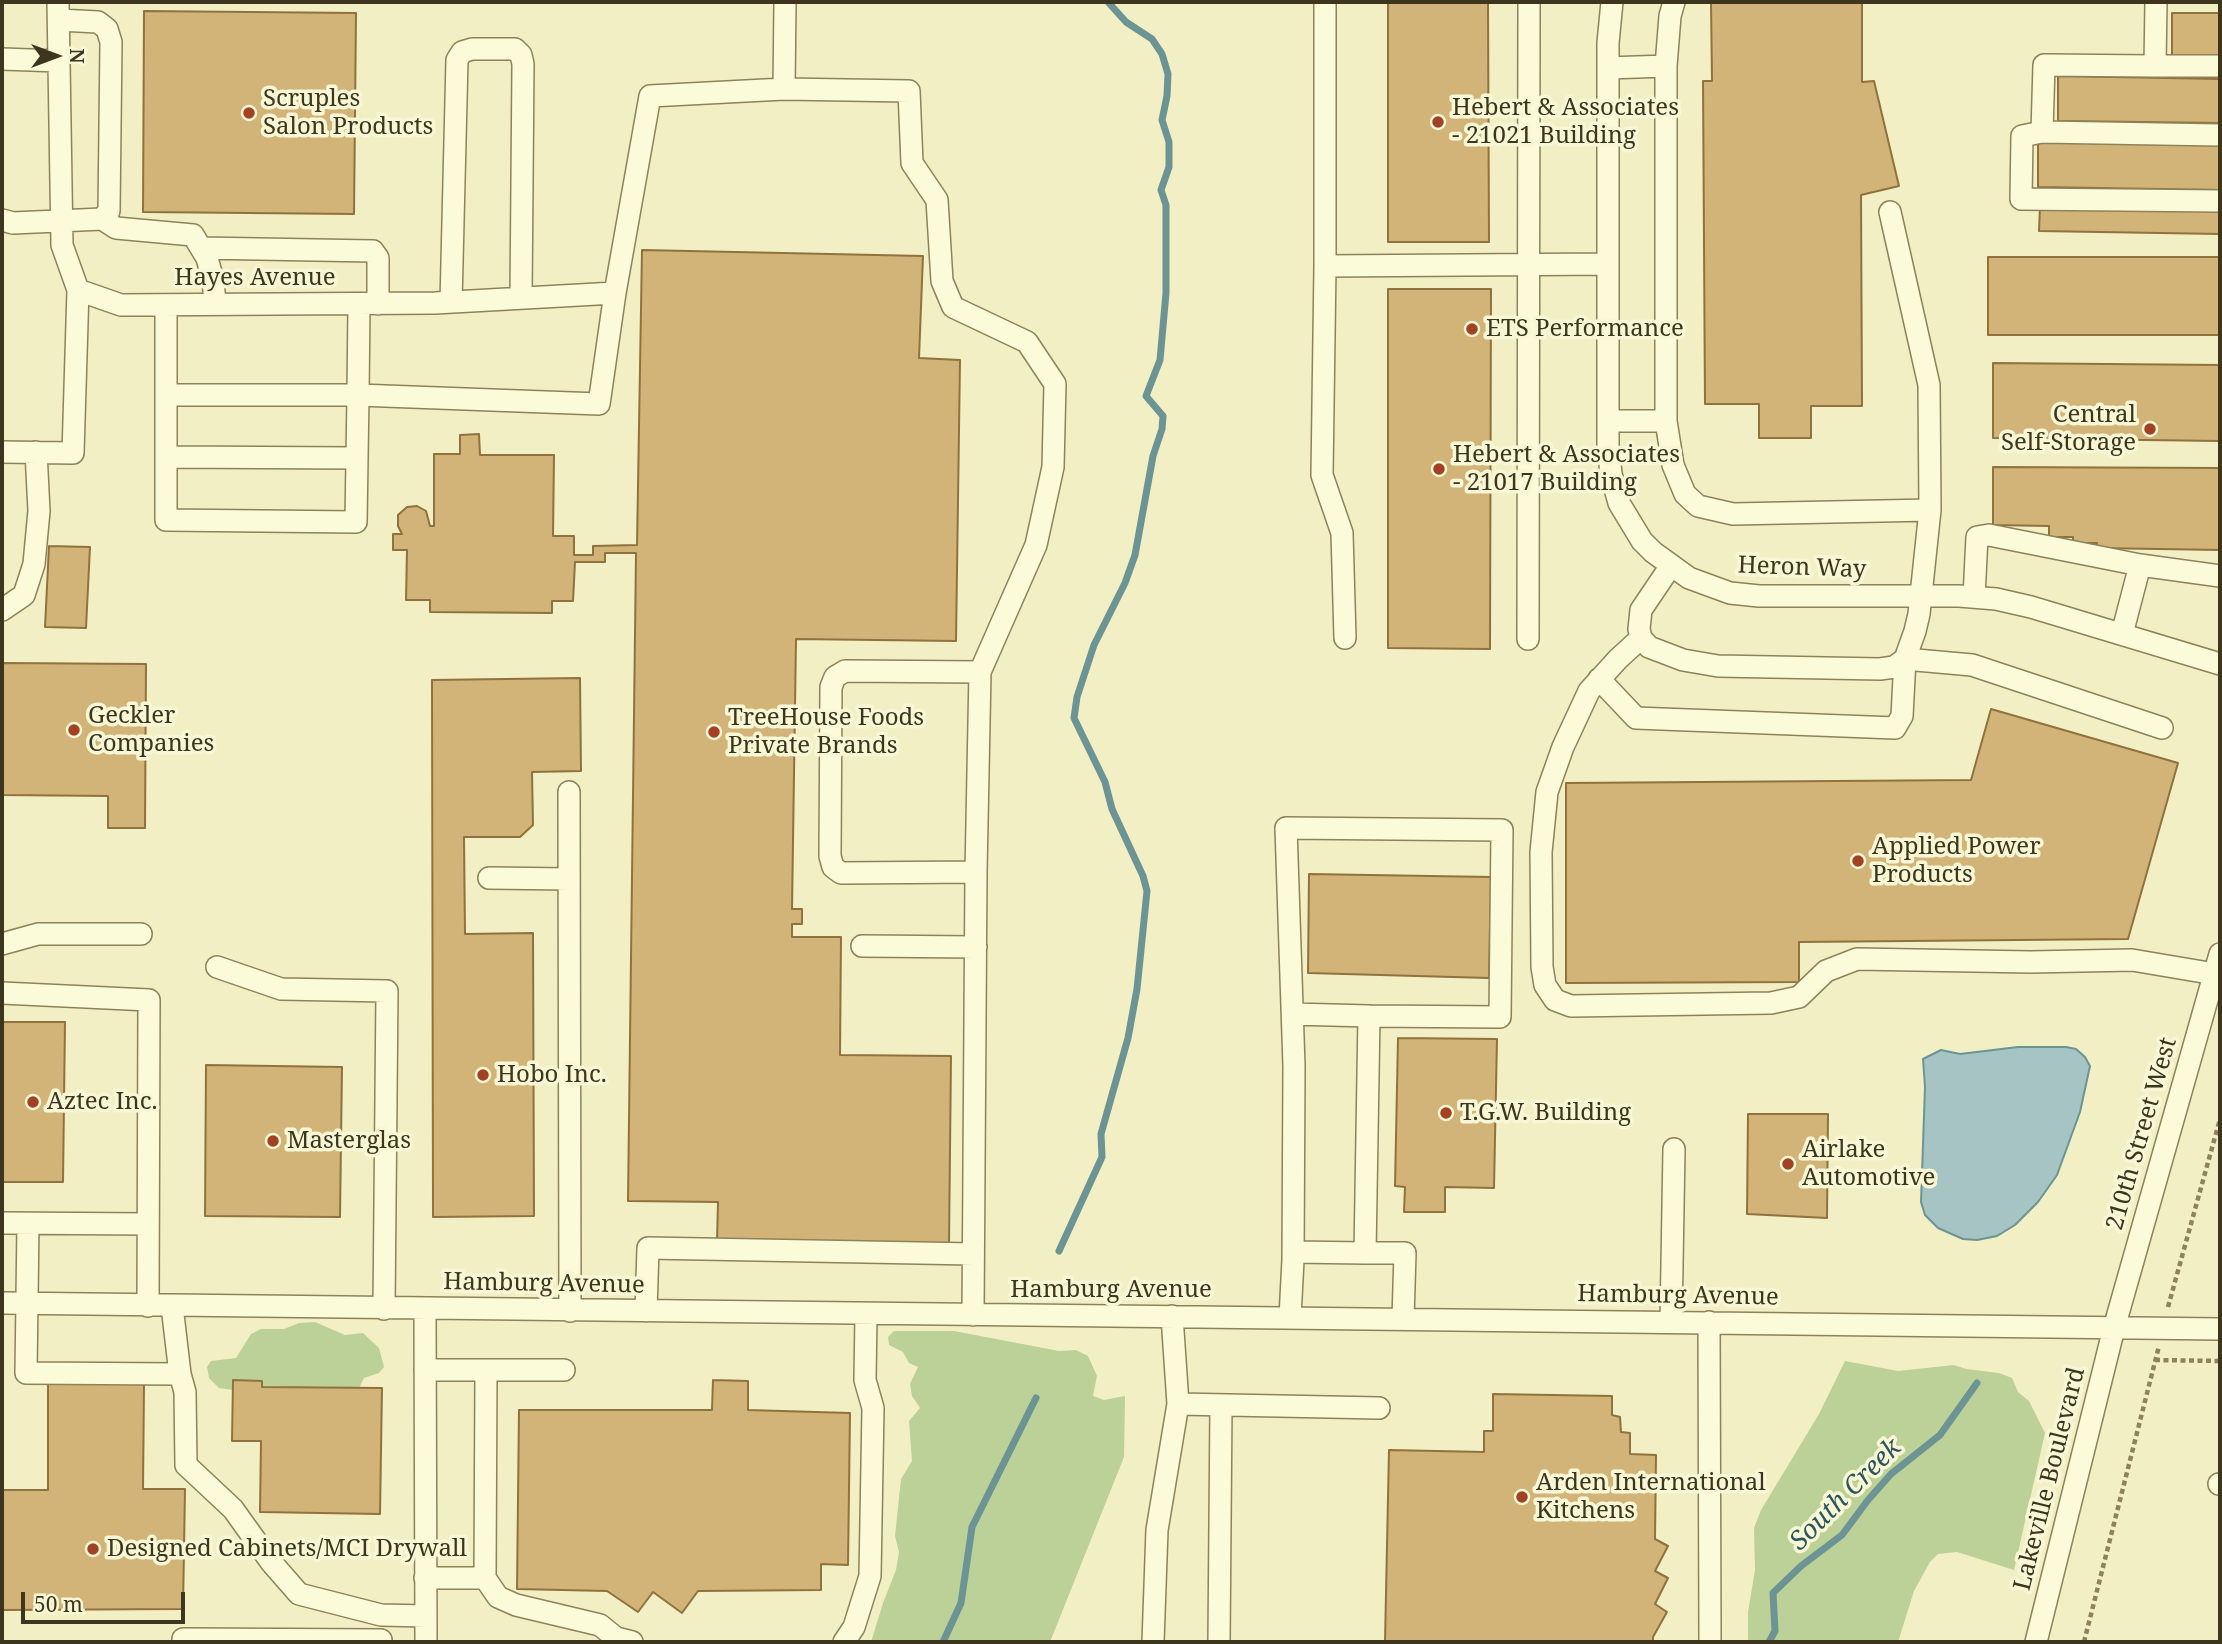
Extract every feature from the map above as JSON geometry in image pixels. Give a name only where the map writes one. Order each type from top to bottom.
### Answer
[{"type":"street","points":[[784,89],[785,2]]},
{"type":"street","points":[[1325,2],[1322,475],[1342,533],[1345,638]]},
{"type":"street","points":[[1528,639],[1529,2]]},
{"type":"street","name":"Heron Way","points":[[1612,2],[1608,68],[1608,421],[1611,474],[1619,503],[1643,541],[1670,567],[1709,587],[1745,595],[1974,597],[2015,603],[2220,664]]},
{"type":"street","points":[[1674,2],[1670,16],[1666,66],[1666,421],[1673,465],[1685,494],[1698,506],[1733,514],[1930,510]]},
{"type":"street","points":[[2155,66],[2156,2]]},
{"type":"street","points":[[2,452],[73,453],[78,290],[62,245],[58,11],[98,22],[107,29],[111,41],[109,211],[102,219]]},
{"type":"street","points":[[443,303],[457,60],[462,52],[472,49],[515,49],[521,55],[523,64],[521,298]]},
{"type":"street","points":[[2,59],[59,61]]},
{"type":"street","points":[[2042,132],[2044,65],[2220,66]]},
{"type":"street","points":[[1608,68],[1666,66]]},
{"type":"street","points":[[166,395],[358,395],[599,404],[615,293],[650,96],[784,89],[909,91],[912,163],[937,200],[942,281],[953,307],[1027,342],[1055,384],[1053,467],[1036,545],[981,672],[976,873],[973,1315]]},
{"type":"street","points":[[2220,135],[2042,132],[2022,136],[2021,199],[2220,201]]},
{"type":"street","points":[[1599,679],[1636,718],[1895,728],[1902,716],[1905,659],[1915,631],[1930,510],[1929,385],[1890,212]]},
{"type":"street","points":[[2,220],[13,223],[102,219],[116,228],[193,235],[207,258],[213,279],[215,304]]},
{"type":"street","points":[[166,305],[166,520],[356,522],[358,395],[369,304],[378,257],[373,251],[201,248]]},
{"type":"street","points":[[1325,266],[1608,264]]},
{"type":"street","name":"Hayes Avenue","points":[[78,290],[121,305],[443,303],[615,293]]},
{"type":"street","points":[[1608,421],[1666,421]]},
{"type":"street","points":[[2,610],[24,595],[34,564],[39,511],[36,452]]},
{"type":"street","points":[[166,457],[357,458]]},
{"type":"street","points":[[1974,597],[1977,537],[1989,535],[2140,565],[2220,576]]},
{"type":"street","points":[[2122,634],[2140,565]]},
{"type":"street","points":[[1670,567],[1641,610],[1639,629],[1641,638],[1649,647],[1683,660],[1718,666],[1880,669],[1894,667],[1905,659],[1972,665],[2162,728]]},
{"type":"street","points":[[1641,638],[1588,691],[1563,747],[1547,792],[1541,852],[1542,967],[1545,985],[1555,1000],[1570,1006],[1771,1003],[1799,997],[1826,971],[1857,959],[2031,962],[2132,960],[2217,964]]},
{"type":"street","points":[[976,873],[841,873],[833,867],[830,856],[831,687],[835,677],[845,671],[981,672]]},
{"type":"street","points":[[569,792],[570,1311]]},
{"type":"street","points":[[1290,1317],[1293,1252],[1293,1014],[1286,828],[1502,830],[1500,1017],[1293,1014]]},
{"type":"street","points":[[489,878],[569,878]]},
{"type":"street","points":[[2,944],[38,934],[141,934]]},
{"type":"street","points":[[862,946],[976,947]]},
{"type":"street","name":"210th Street West","points":[[2114,1328],[2217,964]]},
{"type":"street","points":[[218,967],[281,989],[387,991],[384,1309]]},
{"type":"street","points":[[2,993],[149,1000],[148,1306]]},
{"type":"street","points":[[1365,1253],[1369,1016]]},
{"type":"street","points":[[1671,1322],[1674,1149]]},
{"type":"street","points":[[2,1223],[148,1224]]},
{"type":"street","points":[[28,1224],[26,1373],[180,1374]]},
{"type":"street","points":[[646,1311],[648,1248],[974,1254]]},
{"type":"street","points":[[1293,1252],[1405,1253],[1404,1319]]},
{"type":"street","name":"Hamburg Avenue","points":[[2,1303],[2220,1329]]},
{"type":"street","points":[[172,1306],[180,1374],[185,1391],[186,1465],[233,1509],[271,1562],[299,1594],[381,1615],[426,1616]]},
{"type":"street","points":[[425,1309],[426,1642]]},
{"type":"street","points":[[844,1642],[854,1627],[870,1576],[873,1408],[865,1380],[866,1314]]},
{"type":"street","points":[[1153,1642],[1157,1530],[1178,1404],[1172,1316]]},
{"type":"street","points":[[1709,1322],[1710,1642]]},
{"type":"street","name":"Lakeville Boulevard","points":[[2036,1642],[2114,1328]]},
{"type":"street","points":[[425,1370],[565,1370]]},
{"type":"street","points":[[485,1370],[485,1578],[498,1597],[516,1605],[600,1625],[615,1638],[632,1642]]},
{"type":"street","points":[[1178,1404],[1379,1408]]},
{"type":"street","points":[[1219,1642],[1221,1405]]},
{"type":"street","points":[[425,1578],[485,1578]]},
{"type":"street","points":[[183,1642],[183,1639],[381,1641],[381,1615]]},
{"type":"path","points":[[2084,1642],[2174,1283],[2220,1119]]},
{"type":"path","points":[[2155,1360],[2220,1361]]},
{"type":"green space","points":[[315,1322],[345,1335],[363,1333],[379,1348],[384,1367],[379,1373],[364,1378],[359,1388],[262,1387],[261,1381],[233,1380],[233,1390],[219,1388],[209,1378],[207,1367],[211,1361],[236,1358],[251,1334],[261,1329],[284,1329],[299,1323]]},
{"type":"green space","points":[[894,1331],[954,1331],[1059,1351],[1076,1350],[1088,1356],[1097,1376],[1093,1396],[1104,1400],[1125,1396],[1124,1457],[1050,1642],[871,1642],[896,1570],[899,1552],[895,1536],[901,1479],[912,1461],[909,1421],[920,1408],[912,1396],[910,1384],[918,1367],[909,1363],[903,1352],[889,1345],[888,1337]]},
{"type":"green space","points":[[1845,1361],[1898,1371],[1954,1365],[2012,1378],[2018,1392],[2029,1401],[2045,1433],[2014,1570],[1957,1552],[1938,1554],[1930,1562],[1914,1591],[1898,1642],[1742,1642],[1748,1640],[1748,1612],[1755,1570],[1754,1528],[1761,1510],[1819,1414]]},
{"type":"water","points":[[2018,1047],[2066,1047],[2076,1049],[2085,1057],[2090,1066],[2080,1112],[2057,1175],[2038,1202],[2015,1225],[1997,1236],[1977,1240],[1963,1239],[1938,1228],[1925,1215],[1921,1202],[1925,1087],[1923,1059],[1941,1050],[1960,1054]]},
{"type":"building","name":"Hebert & Associates - 21021 Building","points":[[1388,2],[1488,2],[1489,242],[1388,242]]},
{"type":"building","points":[[1862,2],[1862,82],[1874,81],[1899,186],[1861,195],[1862,406],[1811,406],[1811,438],[1759,438],[1759,404],[1705,404],[1703,81],[1712,81],[1711,3]]},
{"type":"building","name":"Scruples Salon Products","points":[[144,11],[356,13],[354,214],[143,212]]},
{"type":"building","points":[[2172,13],[2220,13],[2220,56],[2172,55]]},
{"type":"building","points":[[2058,76],[2220,79],[2220,123],[2058,121]]},
{"type":"building","points":[[2038,142],[2220,145],[2220,190],[2038,187]]},
{"type":"building","points":[[2040,206],[2220,209],[2220,234],[2039,231]]},
{"type":"building","name":"TreeHouse Foods Private Brands","points":[[642,250],[923,256],[919,358],[960,360],[956,641],[796,639],[792,909],[802,909],[802,924],[792,924],[792,937],[841,937],[840,1055],[951,1056],[949,1244],[717,1242],[718,1202],[628,1201],[636,553],[605,553],[605,562],[575,562],[573,601],[552,601],[552,613],[430,612],[430,600],[406,600],[407,550],[393,550],[393,534],[402,534],[398,526],[398,515],[407,507],[417,506],[426,511],[430,526],[434,526],[434,454],[460,454],[460,435],[479,434],[480,455],[554,455],[553,536],[574,536],[574,555],[593,555],[593,546],[637,545]]},
{"type":"building","points":[[1988,257],[2220,257],[2220,335],[1988,335]]},
{"type":"building","name":"Hebert & Associates - 21017 Building","points":[[1388,289],[1491,289],[1490,649],[1388,648]]},
{"type":"building","points":[[1993,363],[2220,365],[2220,441],[1993,438]]},
{"type":"building","points":[[1993,467],[2220,468],[2220,550],[2097,548],[2097,543],[2073,543],[2073,537],[2049,537],[2049,526],[1993,525]]},
{"type":"building","points":[[49,546],[90,547],[86,628],[45,627]]},
{"type":"building","name":"Geckler Companies","points":[[2,663],[146,664],[145,828],[108,828],[108,796],[2,795]]},
{"type":"building","name":"Hobo Inc.","points":[[580,678],[581,771],[532,772],[533,825],[520,837],[464,837],[465,934],[533,933],[534,1216],[433,1217],[432,680]]},
{"type":"building","name":"Applied Power Products","points":[[1991,709],[2178,763],[2128,939],[1799,942],[1799,982],[1566,983],[1566,783],[1971,780]]},
{"type":"building","points":[[1309,874],[1491,877],[1489,978],[1308,973]]},
{"type":"building","name":"Aztec Inc.","points":[[2,1022],[65,1022],[63,1182],[2,1182]]},
{"type":"building","name":"T.G.W. Building","points":[[1398,1038],[1497,1039],[1494,1188],[1445,1187],[1445,1212],[1404,1212],[1405,1187],[1395,1186]]},
{"type":"building","name":"Masterglas","points":[[206,1065],[342,1067],[340,1217],[205,1216]]},
{"type":"building","name":"Airlake Automotive","points":[[1748,1114],[1828,1114],[1827,1218],[1747,1214]]},
{"type":"building","points":[[233,1380],[262,1381],[262,1387],[382,1388],[380,1514],[260,1512],[261,1441],[232,1441]]},
{"type":"building","points":[[713,1380],[748,1381],[748,1410],[850,1413],[848,1565],[821,1564],[821,1590],[698,1591],[682,1613],[653,1592],[638,1612],[607,1591],[517,1589],[519,1410],[712,1410]]},
{"type":"building","name":"Designed Cabinets/MCI Drywall","points":[[48,1384],[144,1384],[143,1489],[185,1489],[183,1609],[2,1610],[2,1490],[48,1490]]},
{"type":"building","name":"Arden International Kitchens","points":[[1493,1394],[1612,1396],[1612,1415],[1620,1417],[1621,1432],[1630,1433],[1630,1454],[1656,1455],[1655,1539],[1668,1546],[1655,1571],[1668,1578],[1655,1604],[1667,1612],[1653,1637],[1653,1642],[1385,1642],[1389,1450],[1484,1452],[1484,1431],[1493,1431]]},
{"type":"waterway","points":[[1059,1251],[1102,1157],[1101,1134],[1128,1038],[1137,989],[1147,891],[1143,876],[1112,809],[1105,782],[1074,718],[1077,697],[1094,645],[1125,583],[1135,555],[1163,416],[1146,396],[1160,360],[1166,293],[1166,205],[1161,190],[1169,167],[1169,142],[1162,120],[1168,74],[1162,54],[1152,39],[1126,22],[1108,2]]},
{"type":"waterway","name":"South Creek","points":[[1769,1642],[1775,1631],[1773,1593],[1801,1566],[1842,1535],[1891,1474],[1940,1435],[1977,1383]]},
{"type":"waterway","points":[[943,1642],[961,1603],[972,1527],[1036,1398]]},
{"type":"place","name":"Scruples Salon Products","points":[[249,113]]},
{"type":"place","name":"Hebert & Associates - 21021 Building","points":[[1438,122]]},
{"type":"place","name":"ETS Performance","points":[[1472,329]]},
{"type":"place","name":"Central Self-Storage","points":[[2150,429]]},
{"type":"place","name":"Hebert & Associates - 21017 Building","points":[[1439,469]]},
{"type":"place","name":"Geckler Companies","points":[[74,730]]},
{"type":"place","name":"TreeHouse Foods Private Brands","points":[[714,732]]},
{"type":"place","name":"Applied Power Products","points":[[1858,861]]},
{"type":"place","name":"Hobo Inc.","points":[[483,1075]]},
{"type":"place","name":"Aztec Inc.","points":[[33,1102]]},
{"type":"place","name":"T.G.W. Building","points":[[1446,1113]]},
{"type":"place","name":"Masterglas","points":[[273,1141]]},
{"type":"place","name":"Airlake Automotive","points":[[1788,1164]]},
{"type":"place","name":"Arden International Kitchens","points":[[1522,1497]]},
{"type":"place","name":"Designed Cabinets/MCI Drywall","points":[[93,1549]]}]
